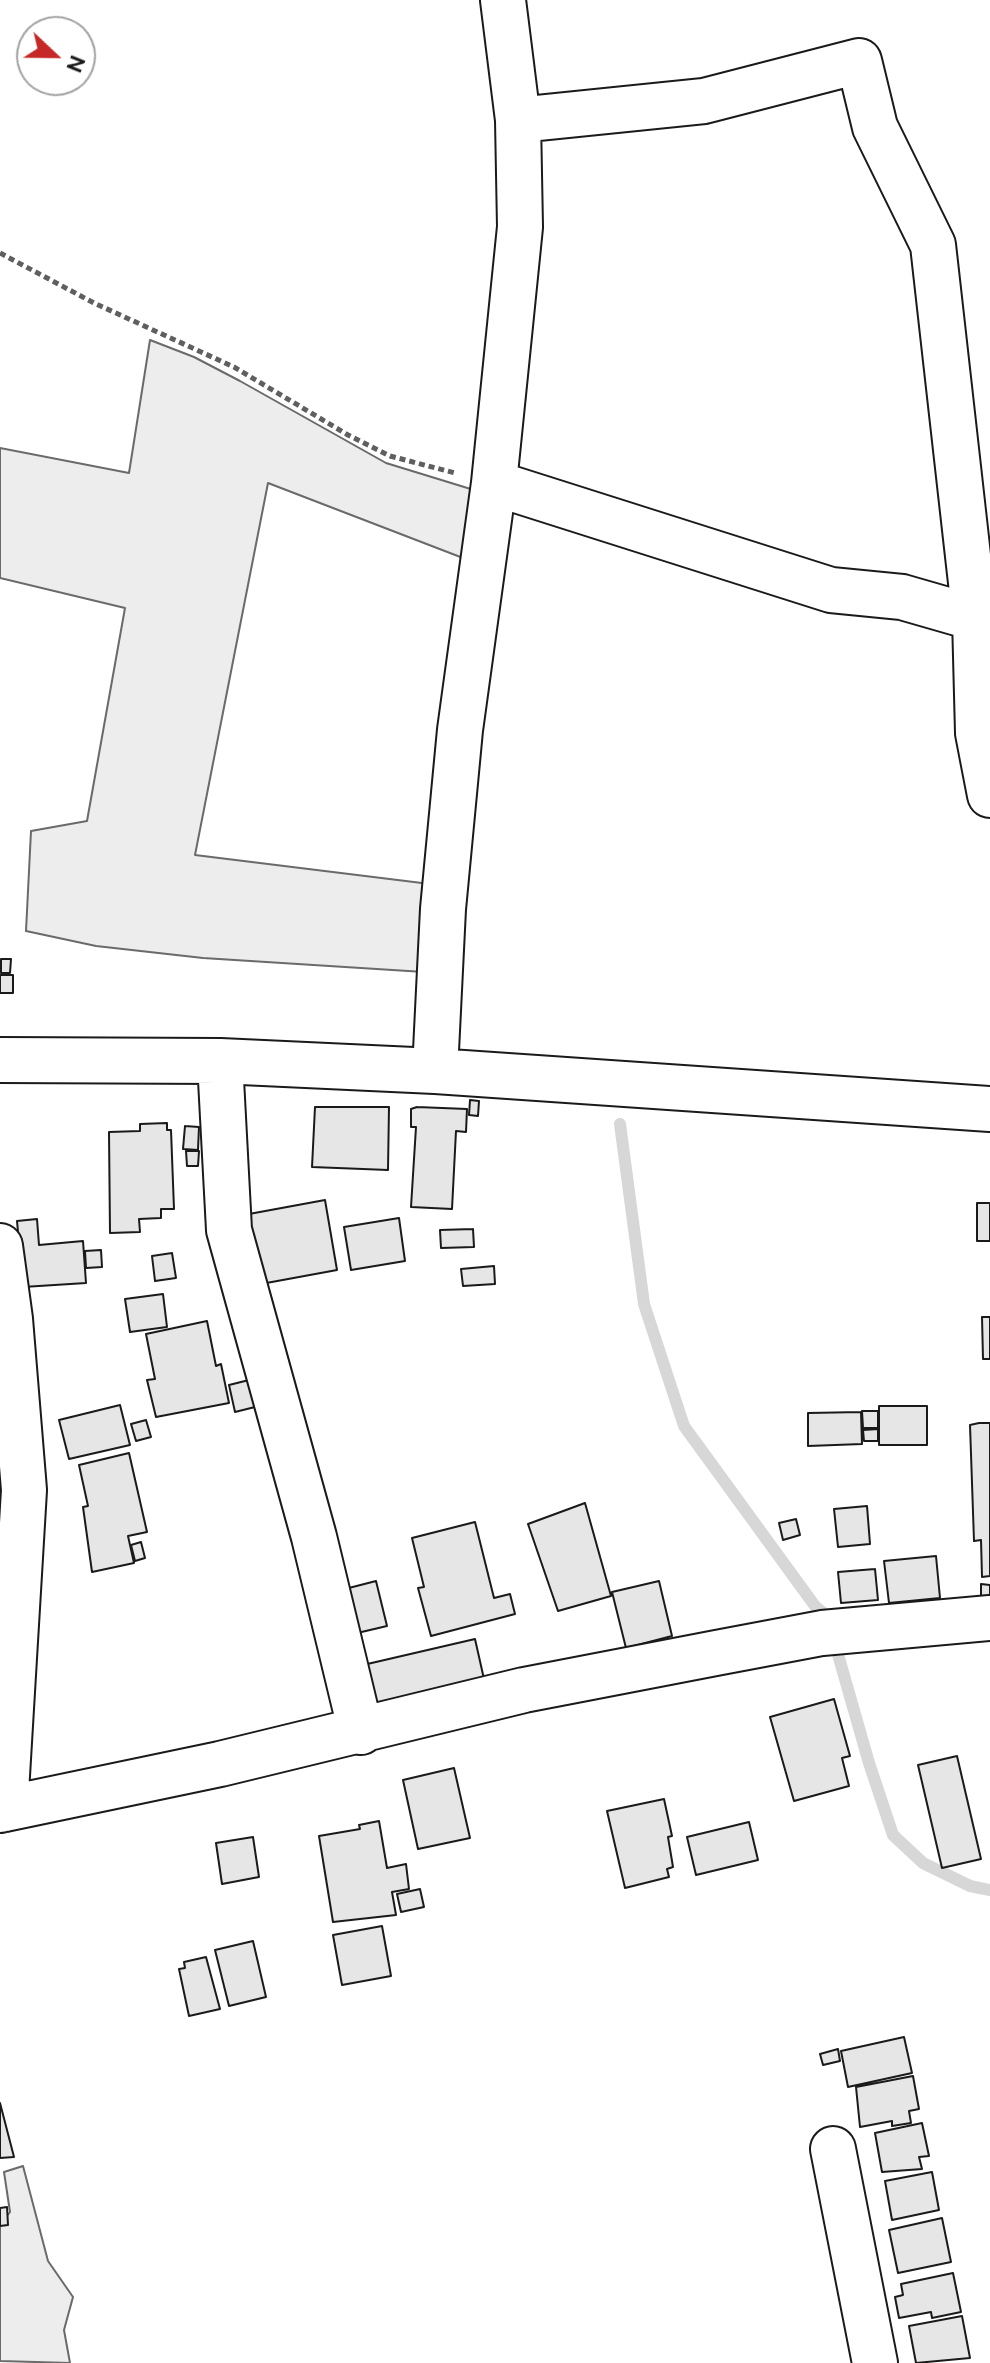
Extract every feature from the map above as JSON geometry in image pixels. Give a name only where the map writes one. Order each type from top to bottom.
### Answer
[{"type":"street","points":[[435,1071],[443,909],[459,744],[494,483],[520,227],[518,120],[503,0]]},
{"type":"street","points":[[518,120],[704,101],[859,61],[875,127],[933,245],[982,617],[978,733],[990,795]]},
{"type":"street","points":[[494,483],[831,590],[902,597],[982,617]]},
{"type":"street","points":[[0,1060],[220,1061],[435,1071],[990,1109]]},
{"type":"street","points":[[220,1061],[229,1230],[314,1537],[361,1732]]},
{"type":"street","points":[[0,1246],[10,1319],[24,1490],[3,1809],[361,1732],[524,1690],[822,1633],[990,1618]]},
{"type":"street","points":[[833,2149],[875,2363]]},
{"type":"path","points":[[0,253],[94,303],[234,367],[348,435],[390,456],[494,483]]},
{"type":"shaded area","points":[[150,340],[194,357],[386,463],[474,490],[463,558],[268,483],[195,855],[430,884],[424,972],[203,958],[96,946],[26,931],[31,831],[87,821],[125,608],[0,578],[0,448],[129,473]]},
{"type":"shaded area","points":[[23,2166],[48,2261],[73,2297],[64,2330],[70,2363],[0,2361],[0,2225],[10,2212],[4,2172]]},
{"type":"building","points":[[1,959],[11,959],[10,973],[1,973]]},
{"type":"building","points":[[0,975],[13,975],[13,993],[0,993]]},
{"type":"building","points":[[470,1100],[479,1101],[478,1116],[469,1115]]},
{"type":"building","points":[[315,1107],[389,1107],[388,1170],[312,1167]]},
{"type":"building","points":[[411,1109],[467,1109],[466,1132],[456,1131],[452,1209],[411,1207],[416,1127],[411,1127]]},
{"type":"building","points":[[167,1123],[167,1130],[171,1130],[174,1209],[161,1209],[161,1218],[139,1219],[140,1232],[110,1233],[109,1132],[140,1131],[140,1124]]},
{"type":"building","points":[[185,1126],[199,1127],[198,1150],[183,1149]]},
{"type":"building","points":[[186,1151],[199,1151],[198,1166],[187,1166]]},
{"type":"building","points":[[325,1200],[337,1270],[261,1284],[249,1214]]},
{"type":"building","points":[[977,1203],[990,1203],[990,1241],[977,1241]]},
{"type":"building","points":[[399,1218],[405,1261],[351,1270],[344,1227]]},
{"type":"building","points":[[37,1219],[39,1245],[83,1241],[86,1283],[23,1287],[17,1221]]},
{"type":"building","points":[[473,1229],[474,1247],[441,1248],[440,1230]]},
{"type":"building","points":[[101,1250],[102,1267],[86,1268],[85,1251]]},
{"type":"building","points":[[172,1253],[176,1278],[155,1281],[152,1256]]},
{"type":"building","points":[[494,1266],[495,1284],[463,1286],[461,1269]]},
{"type":"building","points":[[163,1294],[167,1327],[130,1332],[125,1299]]},
{"type":"building","points":[[982,1317],[990,1317],[990,1359],[983,1359]]},
{"type":"building","points":[[207,1321],[216,1366],[221,1364],[229,1403],[156,1417],[147,1380],[155,1379],[146,1334]]},
{"type":"building","points":[[253,1379],[259,1406],[235,1412],[229,1385]]},
{"type":"building","points":[[120,1405],[130,1445],[69,1459],[59,1420]]},
{"type":"building","points":[[879,1406],[927,1406],[927,1445],[879,1445]]},
{"type":"building","points":[[862,1411],[878,1411],[878,1428],[863,1428]]},
{"type":"building","points":[[861,1412],[862,1444],[808,1446],[808,1413]]},
{"type":"building","points":[[146,1420],[151,1437],[136,1441],[131,1424]]},
{"type":"building","points":[[990,1423],[990,1576],[982,1577],[981,1540],[974,1541],[970,1425]]},
{"type":"building","points":[[878,1429],[878,1441],[864,1441],[863,1430]]},
{"type":"building","points":[[129,1453],[147,1532],[128,1536],[134,1563],[92,1572],[83,1507],[88,1506],[79,1465]]},
{"type":"building","points":[[585,1503],[611,1596],[558,1611],[528,1524]]},
{"type":"building","points":[[867,1506],[870,1544],[838,1547],[834,1509]]},
{"type":"building","points":[[796,1519],[800,1535],[783,1540],[779,1523]]},
{"type":"building","points":[[475,1522],[494,1598],[510,1594],[515,1614],[431,1636],[418,1588],[424,1587],[412,1538]]},
{"type":"building","points":[[141,1542],[145,1558],[135,1561],[131,1545]]},
{"type":"building","points":[[936,1556],[940,1598],[889,1603],[884,1561]]},
{"type":"building","points":[[875,1569],[878,1600],[841,1603],[838,1572]]},
{"type":"building","points":[[376,1581],[387,1626],[353,1634],[341,1590]]},
{"type":"building","points":[[659,1581],[672,1636],[626,1648],[612,1592]]},
{"type":"building","points":[[981,1584],[990,1585],[990,1603],[981,1603]]},
{"type":"building","points":[[475,1639],[484,1679],[374,1710],[363,1665]]},
{"type":"building","points":[[834,1699],[850,1756],[842,1758],[849,1786],[794,1801],[770,1717]]},
{"type":"building","points":[[957,1756],[981,1859],[942,1868],[918,1765]]},
{"type":"building","points":[[454,1768],[470,1838],[418,1849],[403,1780]]},
{"type":"building","points":[[664,1799],[672,1836],[668,1837],[673,1867],[667,1869],[669,1877],[625,1888],[607,1811]]},
{"type":"building","points":[[379,1821],[387,1868],[406,1864],[409,1889],[392,1892],[396,1915],[333,1922],[319,1836],[360,1829],[359,1825]]},
{"type":"building","points":[[749,1822],[758,1860],[696,1875],[687,1837]]},
{"type":"building","points":[[253,1837],[259,1877],[222,1884],[216,1843]]},
{"type":"building","points":[[420,1889],[424,1907],[401,1912],[397,1894]]},
{"type":"building","points":[[382,1926],[391,1976],[342,1985],[333,1935]]},
{"type":"building","points":[[253,1941],[266,1997],[229,2006],[215,1950]]},
{"type":"building","points":[[206,1957],[220,2009],[189,2016],[179,1969],[185,1968],[184,1962]]},
{"type":"building","points":[[904,2037],[912,2073],[848,2087],[841,2051]]},
{"type":"building","points":[[838,2049],[840,2061],[823,2065],[820,2054]]},
{"type":"building","points":[[913,2076],[919,2109],[909,2111],[911,2123],[892,2126],[892,2121],[860,2127],[856,2087]]},
{"type":"building","points":[[0,2103],[14,2157],[0,2158]]},
{"type":"building","points":[[922,2123],[929,2156],[919,2157],[922,2169],[882,2172],[875,2133]]},
{"type":"building","points":[[932,2172],[939,2210],[892,2220],[885,2181]]},
{"type":"building","points":[[7,2207],[8,2225],[0,2226],[0,2208]]},
{"type":"building","points":[[942,2218],[951,2262],[898,2273],[889,2230]]},
{"type":"building","points":[[953,2273],[961,2312],[932,2318],[931,2312],[899,2318],[895,2297],[903,2295],[901,2284]]},
{"type":"building","points":[[962,2316],[970,2358],[916,2363],[909,2326]]},
{"type":"waterway","points":[[620,1124],[644,1304],[684,1426],[815,1606],[827,1616]]},
{"type":"waterway","points":[[837,1651],[893,1835],[923,1863],[970,1886],[990,1890]]}]
